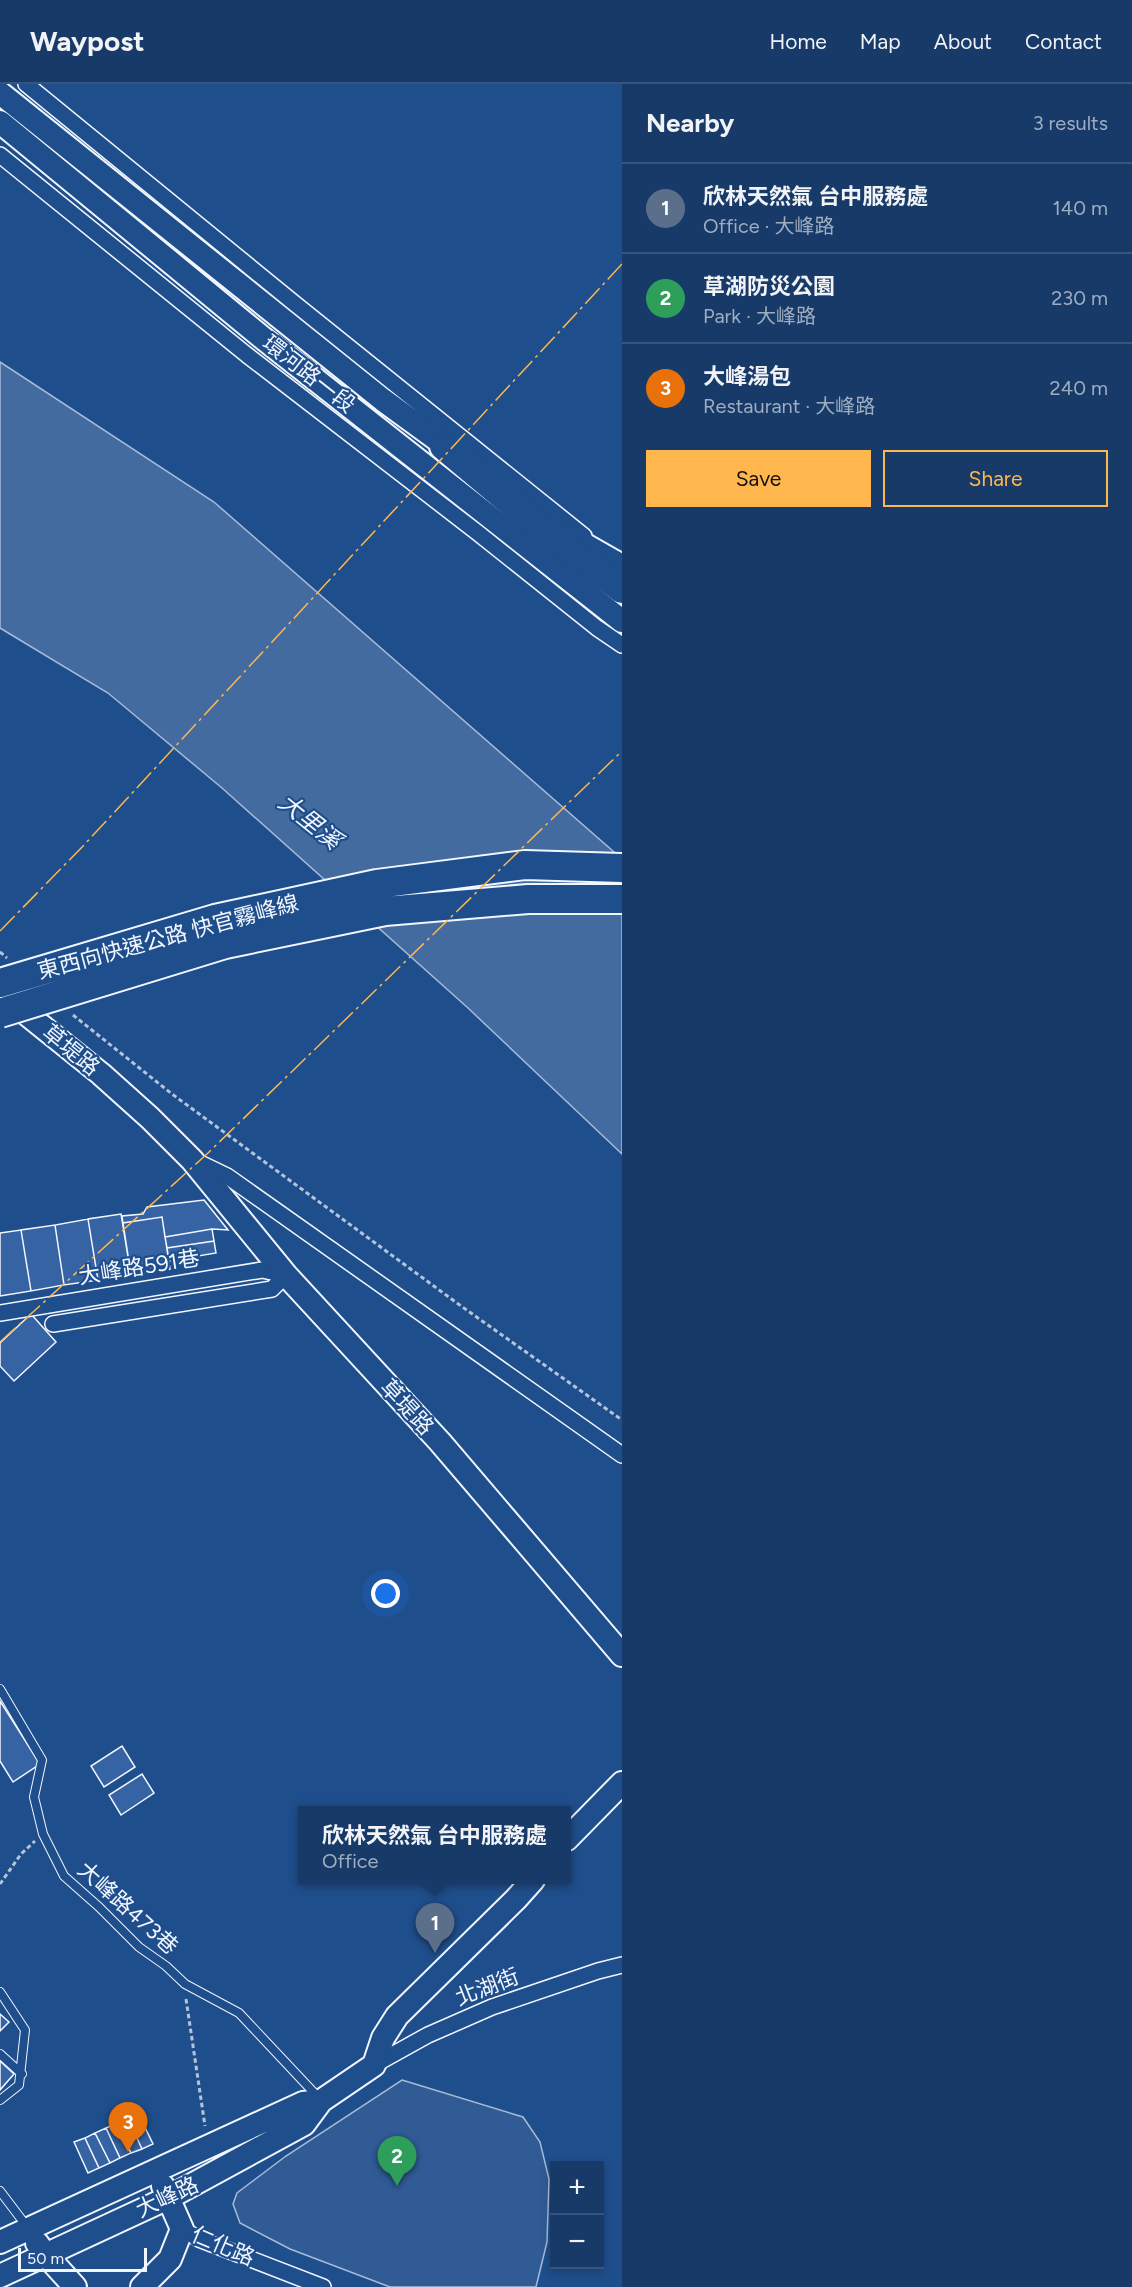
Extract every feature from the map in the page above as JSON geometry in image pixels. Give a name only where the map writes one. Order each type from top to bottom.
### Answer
[{"type":"highway","points":[[444,446],[555,539],[621,573]]},
{"type":"highway","name":"東西向快速公路 快官霧峰線","points":[[4,971],[215,919],[377,884],[525,865],[622,868]]},
{"type":"highway","name":"東西向快速公路 快官霧峰線","points":[[7,1014],[225,944],[385,910],[528,899],[622,899]]},
{"type":"street","name":"環河路一段","points":[[26,84],[621,573]]},
{"type":"street","name":"環河路一段","points":[[0,93],[286,323],[444,446]]},
{"type":"street","name":"環河路一段","points":[[0,122],[264,339],[622,621]]},
{"type":"street","name":"環河路一段","points":[[0,155],[247,355],[597,628],[622,645]]},
{"type":"street","name":"草堤路","points":[[0,992],[7,1014],[101,1074],[192,1160],[286,1275],[441,1442],[622,1654]]},
{"type":"street","name":"草堤路","points":[[192,1160],[227,1176],[622,1455]]},
{"type":"street","name":"大峰路591巷","points":[[0,1313],[262,1270],[286,1275]]},
{"type":"street","points":[[52,1324],[272,1289],[286,1275]]},
{"type":"street","points":[[571,1835],[622,1783]]},
{"type":"street","points":[[374,2065],[383,2038],[397,2016],[529,1884]]},
{"type":"street","name":"北湖街","points":[[374,2065],[428,2035],[492,2007],[622,1965]]},
{"type":"street","name":"大峰路","points":[[0,2276],[168,2198],[304,2124],[321,2101],[374,2065]]},
{"type":"street","name":"大峰路","points":[[0,2242],[303,2103],[321,2101]]},
{"type":"street","name":"仁化路","points":[[156,2171],[183,2229],[199,2239],[323,2287]]},
{"type":"street","points":[[28,2229],[45,2254],[75,2287]]},
{"type":"street","points":[[142,2287],[170,2259],[183,2229]]},
{"type":"lane","name":"大峰路473巷","points":[[0,1689],[42,1760],[34,1797],[43,1834],[64,1876],[139,1947],[166,1966],[185,1984],[239,2013],[321,2101]]},
{"type":"lane","points":[[0,1992],[25,2030],[20,2085],[0,2100]]},
{"type":"lane","points":[[0,2054],[22,2074]]},
{"type":"lane","points":[[0,2191],[28,2229]]},
{"type":"path","points":[[0,952],[4,971]]},
{"type":"path","points":[[67,1009],[182,1101],[452,1300],[622,1420]]},
{"type":"path","points":[[0,1884],[21,1854],[43,1834]]},
{"type":"path","points":[[185,1984],[187,2013],[204,2114],[205,2149]]},
{"type":"shaded area","points":[[402,2080],[523,2117],[540,2142],[549,2179],[547,2242],[536,2287],[390,2287],[290,2249],[240,2223],[233,2204],[237,2193],[286,2156]]},
{"type":"water","name":"大里溪","points":[[0,362],[214,502],[622,859],[622,1154],[468,1008],[222,788],[108,693],[0,628]]},
{"type":"building","points":[[204,1200],[228,1230],[212,1229],[165,1237],[162,1217],[123,1223],[122,1216],[143,1214],[147,1207]]},
{"type":"building","points":[[121,1214],[131,1275],[98,1280],[88,1219]]},
{"type":"building","points":[[162,1217],[170,1269],[131,1275],[123,1223]]},
{"type":"building","points":[[88,1219],[98,1280],[64,1285],[55,1225]]},
{"type":"building","points":[[55,1225],[64,1285],[31,1291],[21,1230]]},
{"type":"building","points":[[212,1229],[214,1241],[167,1248],[165,1237]]},
{"type":"building","points":[[21,1230],[31,1291],[0,1296],[0,1233]]},
{"type":"building","points":[[214,1241],[216,1253],[169,1261],[167,1248]]},
{"type":"building","points":[[31,1314],[56,1342],[14,1381],[0,1366],[0,1343]]},
{"type":"building","points":[[0,1701],[40,1764],[13,1782],[0,1761]]},
{"type":"building","points":[[122,1746],[135,1767],[104,1787],[91,1766]]},
{"type":"building","points":[[142,1774],[154,1793],[121,1815],[109,1795]]},
{"type":"building","points":[[0,2014],[9,2022],[0,2031]]},
{"type":"building","points":[[0,2061],[14,2074],[0,2090]]},
{"type":"building","points":[[138,2113],[153,2144],[142,2149],[128,2118]]},
{"type":"building","points":[[128,2118],[142,2149],[131,2153],[117,2123]]},
{"type":"building","points":[[117,2123],[131,2153],[120,2158],[106,2128]]},
{"type":"building","points":[[106,2128],[120,2158],[110,2163],[95,2133]]},
{"type":"building","points":[[95,2133],[110,2163],[99,2168],[85,2138]]},
{"type":"building","points":[[85,2138],[99,2168],[88,2173],[74,2142]]},
{"type":"power","points":[[0,931],[84,845],[622,264]]},
{"type":"power","points":[[0,1342],[208,1153],[622,751]]},
{"type":"place","name":"欣林天然氣 台中服務處","points":[[435,1953]]},
{"type":"place","name":"大峰湯包","points":[[128,2152]]},
{"type":"place","name":"草湖防災公園","points":[[397,2186]]}]
